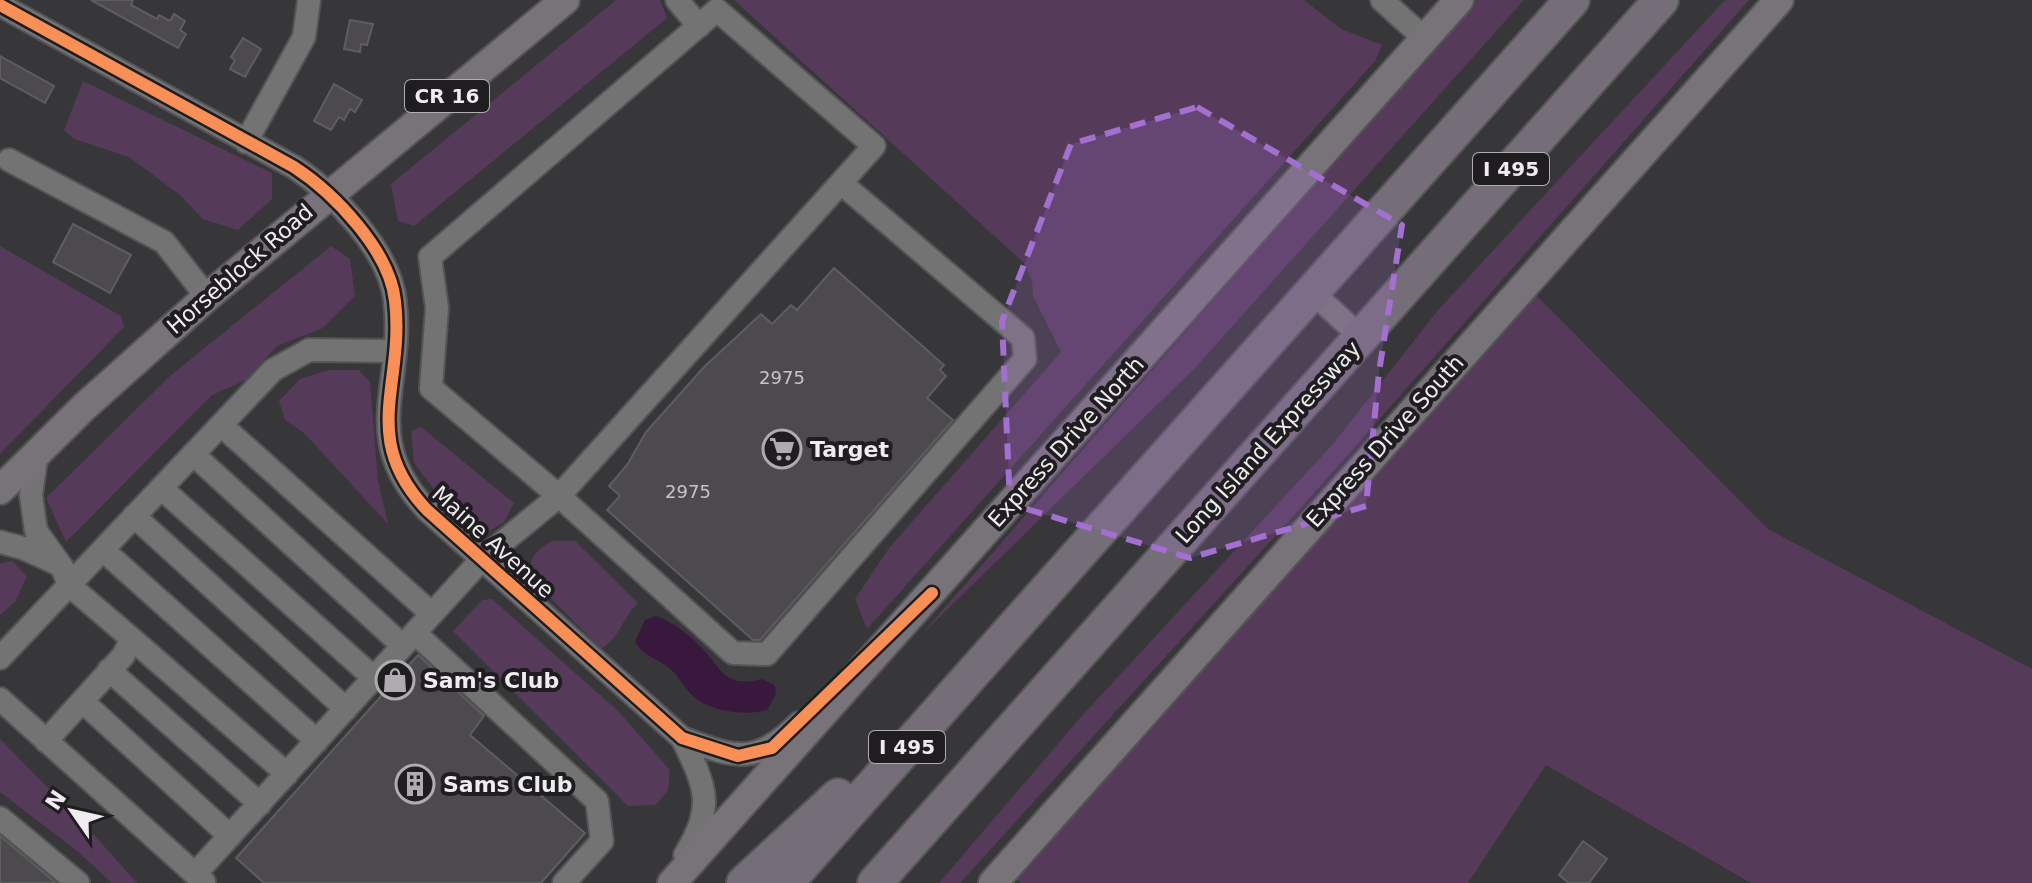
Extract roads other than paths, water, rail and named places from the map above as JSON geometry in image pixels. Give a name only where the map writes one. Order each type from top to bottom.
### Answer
[{"type":"highway","name":"I 495","points":[[786,883],[1572,0]]},
{"type":"highway","name":"Long Island Expressway","points":[[875,883],[1661,0]]},
{"type":"highway","points":[[744,883],[1028,612]]},
{"type":"highway","points":[[898,883],[1015,727]]},
{"type":"main road","name":"Horseblock Road","points":[[0,490],[37,452],[207,297],[565,0]]},
{"type":"main road","name":"Express Drive North","points":[[670,883],[1459,0]]},
{"type":"main road","name":"Express Drive South","points":[[998,881],[1779,0]]},
{"type":"street","points":[[246,142],[304,37],[309,0]]},
{"type":"street","points":[[677,0],[702,14]]},
{"type":"street","points":[[1382,0],[1425,39]]},
{"type":"street","name":"Maine Avenue","points":[[0,5],[294,167],[329,193],[386,269],[395,299],[388,429],[394,466],[421,504],[682,738]]},
{"type":"street","points":[[0,699],[201,878],[230,836],[482,559],[559,496],[874,146],[717,10],[702,14],[430,257],[437,308],[431,388],[559,496],[733,653],[767,654],[1025,359],[1023,338],[841,183]]},
{"type":"street","points":[[9,160],[164,242],[207,297]]},
{"type":"street","points":[[1312,292],[1361,337]]},
{"type":"street","points":[[0,658],[66,576],[103,550],[273,370],[309,350],[394,351]]},
{"type":"street","points":[[221,425],[432,614]]},
{"type":"street","points":[[37,452],[32,516],[36,531],[66,576]]},
{"type":"street","points":[[193,454],[597,801],[602,841],[564,883]]},
{"type":"street","points":[[161,488],[374,678]]},
{"type":"street","points":[[134,516],[346,709]]},
{"type":"street","points":[[0,542],[23,548],[66,576],[132,639],[287,774]]},
{"type":"street","points":[[103,550],[317,741]]},
{"type":"street","points":[[682,738],[738,756],[772,748],[932,593]]},
{"type":"street","points":[[46,741],[132,639]]},
{"type":"street","points":[[109,670],[260,804]]},
{"type":"street","points":[[82,701],[230,836]]},
{"type":"street","points":[[670,883],[699,831],[705,808],[703,785],[682,738]]},
{"type":"street","points":[[0,818],[78,883]]},
{"type":"place","name":"Target","points":[[782,449]]},
{"type":"place","name":"Sam's Club","points":[[395,680]]},
{"type":"place","name":"Sams Club","points":[[415,784]]}]
